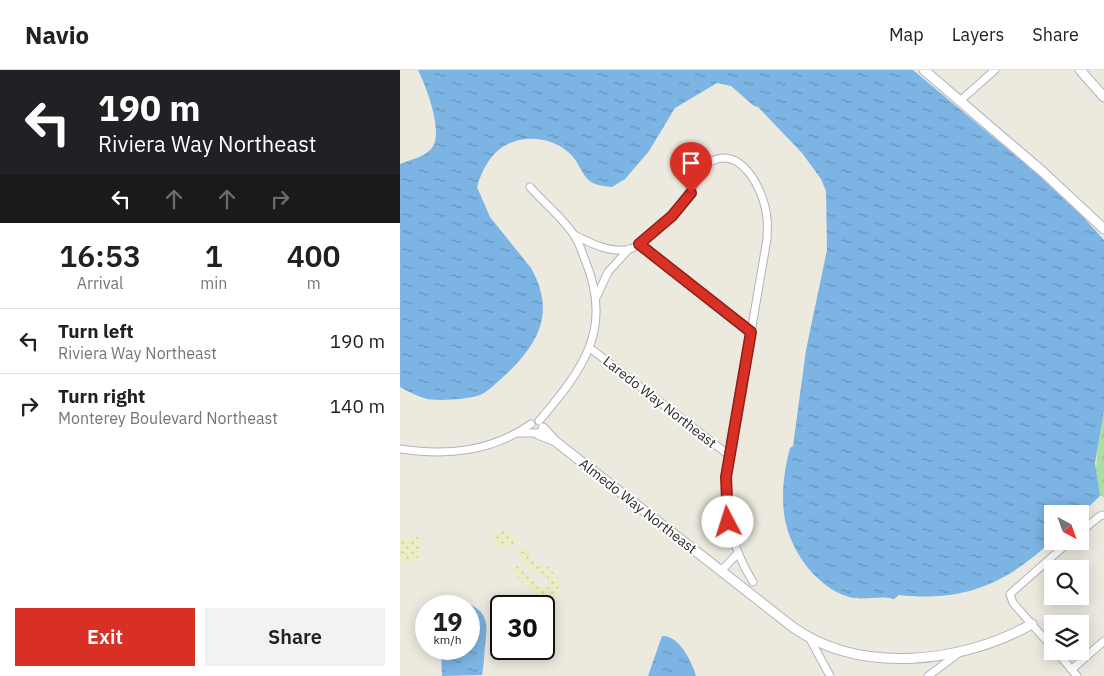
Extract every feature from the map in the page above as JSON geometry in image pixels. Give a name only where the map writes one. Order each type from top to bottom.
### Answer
[{"type":"street","points":[[924,70],[961,100],[1104,229]]},
{"type":"street","points":[[961,100],[995,70]]},
{"type":"street","points":[[1080,70],[1104,97]]},
{"type":"street","points":[[517,433],[538,429],[567,388],[590,348],[597,297],[608,272],[629,249],[639,244],[662,226],[682,205],[707,164],[713,160],[728,157],[740,163],[754,181],[767,219],[767,239],[726,477],[728,522],[737,554],[753,582]]},
{"type":"street","points":[[530,187],[574,235],[594,281],[597,297]]},
{"type":"street","points":[[574,235],[606,248],[629,249]]},
{"type":"street","points":[[639,244],[751,332]]},
{"type":"street","name":"Laredo Way Northeast","points":[[590,348],[730,456]]},
{"type":"street","points":[[400,449],[445,453],[464,452],[488,447],[531,424],[538,429]]},
{"type":"street","name":"Almedo Way Northeast","points":[[538,429],[810,639],[831,648],[865,657],[908,657],[959,653],[986,646],[1032,624]]},
{"type":"street","points":[[1089,525],[1104,515]]},
{"type":"street","points":[[1044,638],[1010,598],[1010,594],[1060,550]]},
{"type":"street","points":[[721,571],[737,554]]},
{"type":"street","points":[[810,639],[830,676]]},
{"type":"street","points":[[1072,669],[1104,641]]},
{"type":"street","points":[[928,676],[959,653]]},
{"type":"street","points":[[1064,660],[1078,676]]},
{"type":"sand","points":[[499,529],[514,536],[515,543],[506,548],[497,546],[491,538]]},
{"type":"sand","points":[[414,536],[418,537],[422,543],[419,557],[410,563],[400,561],[400,538],[405,541]]},
{"type":"sand","points":[[518,548],[527,549],[532,561],[548,567],[557,577],[560,589],[555,599],[555,595],[540,595],[531,590],[516,575],[513,570],[516,565],[538,586],[547,588],[550,583],[547,577],[533,571],[517,553]]},
{"type":"green space","points":[[1104,411],[1104,497],[1100,496],[1096,464]]},
{"type":"water","points":[[418,70],[913,70],[1035,172],[1084,218],[1104,240],[1104,411],[1095,463],[1100,496],[1089,506],[1044,505],[1044,548],[1017,569],[982,587],[944,596],[899,595],[894,599],[855,598],[838,593],[817,578],[801,558],[789,535],[784,515],[783,485],[790,448],[793,446],[806,350],[827,250],[826,191],[821,179],[802,153],[758,107],[754,106],[731,86],[717,83],[675,108],[649,151],[625,179],[612,187],[597,185],[591,182],[566,150],[548,141],[538,139],[517,140],[502,147],[485,168],[477,187],[490,217],[531,268],[539,285],[542,315],[539,328],[525,354],[481,395],[459,399],[429,399],[400,387],[400,164],[428,152],[435,142],[436,133],[433,110]]},
{"type":"water","points":[[480,612],[485,619],[486,625],[482,675],[442,676],[441,660],[480,660]]},
{"type":"water","points":[[662,636],[674,640],[684,650],[696,676],[648,676]]},
{"type":"route","points":[[691,193],[672,216],[639,244],[751,332],[726,477],[728,522]]}]
